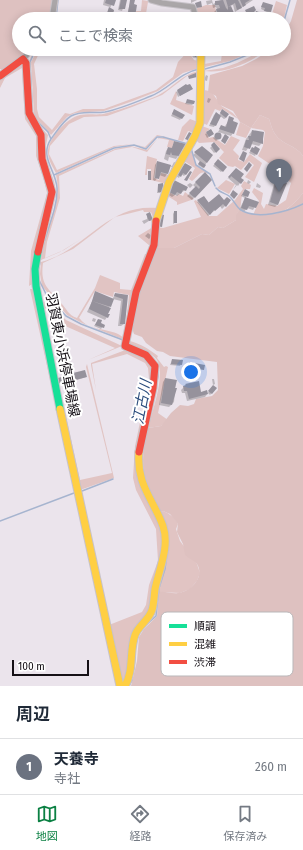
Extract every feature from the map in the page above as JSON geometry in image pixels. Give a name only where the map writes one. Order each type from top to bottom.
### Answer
[{"type":"street","points":[[53,12],[54,0]]},
{"type":"street","points":[[151,0],[193,7],[194,12]]},
{"type":"street","points":[[0,76],[26,56]]},
{"type":"street","points":[[125,686],[129,679],[135,635],[152,611],[155,589],[164,556],[165,544],[163,527],[146,494],[141,480],[138,463],[140,442],[153,388],[155,366],[146,355],[125,346],[136,292],[154,244],[158,212],[169,182],[200,123],[201,56]]},
{"type":"street","name":"羽賀東小浜停車場線","points":[[23,59],[27,67],[29,113],[41,135],[42,159],[52,192],[38,246],[35,269],[36,286],[53,376],[120,686]]},
{"type":"shaded area","points":[[0,0],[52,0],[51,12],[12,12],[12,56],[21,56],[3,70],[0,69]]},
{"type":"shaded area","points":[[142,0],[190,8],[192,12],[189,9],[162,6],[148,2],[146,12],[136,12],[141,11]]},
{"type":"shaded area","points":[[297,0],[303,0],[303,156],[297,149],[278,138],[273,131],[269,119],[260,115],[251,128],[240,122],[233,111],[218,104],[216,96],[208,92],[210,75],[242,66],[260,56],[291,56],[291,21]]},
{"type":"shaded area","points":[[276,1],[287,5],[285,12],[273,12]]},
{"type":"shaded area","points":[[206,5],[215,5],[216,12],[196,12],[195,9]]},
{"type":"shaded area","points":[[31,56],[33,56],[29,67],[31,110],[33,118],[31,113],[28,66]]},
{"type":"shaded area","points":[[34,56],[38,56],[34,64],[37,89],[37,109],[39,117],[52,130],[65,113],[70,114],[83,109],[104,109],[156,90],[173,77],[178,62],[184,56],[191,56],[194,60],[199,61],[199,68],[183,73],[158,91],[133,101],[104,111],[75,113],[67,117],[51,135],[36,118],[34,113],[31,62]]},
{"type":"shaded area","points":[[222,56],[242,56],[230,61],[205,67],[204,64],[221,61]]},
{"type":"shaded area","points":[[252,56],[257,56],[229,69],[221,71],[204,71],[223,68]]},
{"type":"shaded area","points":[[23,63],[28,113],[38,133],[45,173],[42,174],[36,156],[36,136],[25,119],[22,68],[5,78],[0,88],[0,78]]},
{"type":"shaded area","points":[[199,71],[199,74],[187,76],[162,95],[107,116],[84,117],[69,124],[50,146],[49,154],[57,170],[114,146],[133,144],[114,147],[56,173],[48,156],[49,147],[54,136],[69,120],[83,114],[104,114],[152,98],[164,92],[186,76]]},
{"type":"shaded area","points":[[203,90],[213,94],[223,107],[233,113],[238,119],[222,109],[220,111],[215,109],[207,125],[201,122]]},
{"type":"shaded area","points":[[176,91],[176,100],[194,106],[192,115],[170,104]]},
{"type":"shaded area","points":[[260,115],[269,119],[273,131],[278,138],[297,149],[303,156],[303,193],[286,209],[276,214],[253,215],[259,201],[252,192],[254,188],[263,193],[261,204],[264,209],[266,204],[277,206],[286,200],[291,183],[288,180],[289,177],[258,156],[263,146],[265,132],[263,130],[251,128]]},
{"type":"shaded area","points":[[190,119],[198,122],[194,133],[188,131],[183,141],[178,140],[182,127]]},
{"type":"shaded area","points":[[35,121],[48,135],[44,155],[54,181],[56,194],[39,260],[41,239],[53,192],[52,183],[43,158],[42,135]]},
{"type":"shaded area","points":[[240,122],[251,128],[246,138],[236,135]]},
{"type":"shaded area","points":[[202,126],[210,129],[206,132],[209,138],[213,137],[225,145],[231,136],[240,140],[233,150],[239,156],[238,160],[244,162],[250,154],[262,163],[254,182],[245,177],[254,165],[249,161],[241,170],[235,166],[228,166],[219,158],[224,152],[214,142],[199,143],[195,139]]},
{"type":"shaded area","points":[[157,135],[167,137],[157,136],[146,148],[133,144],[145,147]]},
{"type":"shaded area","points":[[158,138],[179,141],[174,141],[172,148],[167,147],[169,140]]},
{"type":"shaded area","points":[[158,139],[147,152],[132,147],[115,150],[59,176],[60,198],[47,242],[45,258],[62,251],[41,260],[46,235],[57,197],[58,190],[56,175],[115,149],[130,146],[147,150]]},
{"type":"shaded area","points":[[191,149],[196,165],[210,174],[200,173],[192,181],[189,179],[195,168],[184,161]]},
{"type":"shaded area","points":[[147,156],[157,159],[154,178],[159,180],[161,173],[169,175],[170,172],[173,173],[167,184],[151,180],[151,169],[147,169],[147,175],[145,175]]},
{"type":"shaded area","points":[[46,175],[50,187],[34,283],[29,286],[31,251],[47,193],[43,176]]},
{"type":"shaded area","points":[[226,180],[235,184],[229,194],[217,188]]},
{"type":"shaded area","points":[[244,181],[251,185],[250,189],[245,189],[243,192],[236,220],[223,228],[218,227],[209,235],[202,234],[174,248],[155,248],[156,227],[163,228],[201,217],[194,201],[196,200],[209,216],[217,216],[235,200],[243,189],[241,186]]},
{"type":"shaded area","points":[[167,191],[176,196],[179,194],[183,196],[185,192],[194,199],[177,205],[177,202],[166,195]]},
{"type":"shaded area","points":[[303,193],[303,686],[131,686],[137,661],[139,637],[144,629],[157,616],[159,592],[176,593],[188,590],[198,579],[199,574],[197,564],[185,555],[183,544],[177,532],[178,524],[170,514],[163,511],[160,512],[149,491],[143,462],[145,440],[148,428],[161,426],[171,413],[180,405],[188,406],[194,404],[196,399],[212,396],[218,390],[217,362],[170,356],[163,352],[157,351],[146,343],[142,337],[134,334],[132,326],[133,316],[135,304],[143,279],[155,248],[174,248],[202,234],[209,235],[218,227],[223,228],[236,220],[236,215],[239,210],[246,213],[273,214],[287,209]]},
{"type":"shaded area","points":[[139,208],[157,208],[154,220],[151,212],[144,212],[143,210],[116,217]]},
{"type":"shaded area","points":[[113,218],[73,249],[43,263],[42,270],[46,286],[70,314],[77,318],[95,288],[100,275],[120,283],[120,289],[131,290],[145,254],[147,254],[150,246],[138,236],[153,227],[154,241],[126,323],[129,295],[114,292],[113,297],[95,291],[79,318],[82,322],[88,325],[122,336],[125,340],[82,323],[67,315],[42,286],[40,274],[41,262],[57,256],[71,248]]},
{"type":"shaded area","points":[[30,289],[35,289],[50,379]]},
{"type":"shaded area","points":[[43,302],[49,303],[66,320],[122,346],[88,360],[115,348],[63,325],[44,307],[57,374],[55,373],[41,304]]},
{"type":"shaded area","points":[[130,341],[151,351],[158,356],[157,358],[164,367],[168,367],[158,413],[168,420],[161,426],[148,428],[159,383],[160,374],[157,360],[145,350],[130,344]]},
{"type":"shaded area","points":[[128,349],[141,354],[154,367],[137,463],[159,520],[164,540],[152,607],[141,624],[128,678],[122,686],[109,625],[142,612],[146,605],[149,585],[158,561],[156,529],[136,490],[133,478],[135,446],[149,379],[148,368],[145,363],[127,354],[92,364],[96,390],[91,363]]},
{"type":"shaded area","points":[[87,364],[114,478],[80,490],[57,386],[59,385],[80,480],[112,473],[86,367]]},
{"type":"shaded area","points":[[163,511],[172,516],[177,522],[178,524],[176,529],[180,541],[197,564],[200,573],[197,581],[190,589],[180,593],[159,592],[169,543],[168,533],[160,512]]},
{"type":"building","points":[[106,0],[116,0],[114,6],[105,3]]},
{"type":"building","points":[[121,0],[127,0],[125,9],[119,9]]},
{"type":"building","points":[[130,0],[135,0],[134,4],[137,5],[136,12],[128,12]]},
{"type":"building","points":[[223,0],[226,8],[228,10],[228,7],[231,6],[234,12],[217,12],[216,9],[220,8],[219,5],[215,5],[215,1]]},
{"type":"building","points":[[226,0],[238,0],[242,8],[237,10],[235,3],[228,7]]},
{"type":"building","points":[[240,0],[250,0],[245,3],[246,5],[243,7]]},
{"type":"building","points":[[201,1],[202,7],[196,8],[195,3]]},
{"type":"building","points":[[263,2],[273,5],[271,12],[264,11],[265,8],[261,7]]},
{"type":"building","points":[[254,6],[256,10],[254,12],[246,12],[245,10]]},
{"type":"building","points":[[109,7],[114,10],[114,12],[107,12]]},
{"type":"building","points":[[196,73],[197,77],[189,79],[188,76]]},
{"type":"building","points":[[186,84],[190,84],[193,89],[180,96],[177,90]]},
{"type":"building","points":[[187,99],[195,101],[194,104],[186,103]]},
{"type":"building","points":[[174,109],[185,115],[182,119],[172,114]]},
{"type":"building","points":[[222,109],[229,114],[226,118],[220,113]]},
{"type":"building","points":[[216,112],[221,116],[216,126],[210,124]]},
{"type":"building","points":[[229,116],[234,118],[233,121],[238,123],[234,134],[219,129],[221,125],[226,127]]},
{"type":"building","points":[[211,129],[214,134],[209,137],[206,132]]},
{"type":"building","points":[[252,130],[264,132],[263,144],[253,141],[250,149],[244,147],[246,140],[249,140],[248,136],[251,136]]},
{"type":"building","points":[[189,132],[193,134],[190,141],[185,139]]},
{"type":"building","points":[[218,132],[221,133],[221,139],[218,140],[215,139],[214,136],[215,133]]},
{"type":"building","points":[[225,134],[229,137],[225,144],[221,141]]},
{"type":"building","points":[[174,141],[186,144],[179,156],[172,155],[171,152],[170,155],[166,154],[168,147],[172,148]]},
{"type":"building","points":[[214,142],[220,149],[216,153],[211,145]]},
{"type":"building","points":[[202,146],[213,155],[207,163],[194,152]]},
{"type":"building","points":[[255,146],[260,149],[257,155],[250,151],[252,147],[254,148]]},
{"type":"building","points":[[243,151],[247,153],[244,162],[239,159]]},
{"type":"building","points":[[218,159],[227,167],[223,172],[214,164]]},
{"type":"building","points":[[157,161],[171,165],[168,174],[161,172],[159,179],[155,178]]},
{"type":"building","points":[[200,161],[206,165],[204,168],[198,164]]},
{"type":"building","points":[[249,162],[252,165],[247,172],[244,169]]},
{"type":"building","points":[[185,163],[192,167],[186,175],[183,173],[181,177],[177,174]]},
{"type":"building","points":[[236,168],[244,174],[241,178],[244,180],[241,184],[231,176],[230,178],[228,177]]},
{"type":"building","points":[[148,171],[151,171],[151,180],[148,180]]},
{"type":"building","points":[[190,171],[192,172],[187,181],[184,180]]},
{"type":"building","points":[[205,172],[212,180],[195,198],[189,193],[196,186],[199,189],[200,187],[195,182]]},
{"type":"building","points":[[174,180],[188,187],[186,191],[183,190],[181,194],[177,192],[175,195],[169,192],[168,190]]},
{"type":"building","points":[[276,180],[287,183],[278,205],[270,202]]},
{"type":"building","points":[[163,183],[163,192],[158,192],[158,184]]},
{"type":"building","points":[[245,189],[250,192],[248,197],[242,195]]},
{"type":"building","points":[[233,190],[238,194],[234,199],[230,195]]},
{"type":"building","points":[[219,194],[224,200],[227,197],[231,200],[226,207],[223,204],[215,211],[208,203]]},
{"type":"building","points":[[204,196],[214,210],[210,215],[197,200]]},
{"type":"building","points":[[245,197],[259,202],[256,208],[249,206],[247,210],[241,208]]},
{"type":"building","points":[[174,211],[177,211],[177,223],[174,223]]},
{"type":"building","points":[[150,212],[153,220],[149,221],[146,214]]},
{"type":"building","points":[[160,214],[164,215],[162,227],[157,226]]},
{"type":"building","points":[[95,291],[114,299],[111,307],[92,301]]},
{"type":"building","points":[[115,293],[128,295],[125,324],[120,324],[123,299],[114,296]]},
{"type":"building","points":[[92,301],[111,308],[108,318],[89,309]]},
{"type":"building","points":[[98,319],[102,320],[101,323],[105,325],[104,328],[95,325]]},
{"type":"building","points":[[172,359],[183,360],[182,365],[171,364]]},
{"type":"building","points":[[189,362],[205,365],[204,370],[188,370]]},
{"type":"building","points":[[85,370],[87,377],[75,380],[73,373]]},
{"type":"building","points":[[65,376],[67,381],[59,383],[58,378]]},
{"type":"building","points":[[165,378],[177,380],[175,388],[177,388],[172,405],[161,403]]},
{"type":"building","points":[[199,381],[201,392],[207,390],[208,394],[189,399],[187,391],[184,391],[183,386],[186,385],[185,384]]},
{"type":"building","points":[[213,385],[217,388],[212,394],[208,391]]},
{"type":"waterway","points":[[57,12],[58,0]]},
{"type":"waterway","points":[[287,12],[290,0]]},
{"type":"waterway","points":[[32,102],[30,62],[33,56]]},
{"type":"waterway","points":[[205,69],[245,56]]},
{"type":"waterway","points":[[51,139],[63,123],[75,114],[105,112],[128,105],[157,93],[180,77],[199,69]]},
{"type":"waterway","name":"江古川","points":[[37,121],[48,132],[51,139],[48,146],[47,158],[54,175],[57,188],[57,196],[53,213],[41,254]]},
{"type":"waterway","points":[[54,175],[114,148],[134,145],[146,149],[157,137],[163,137],[188,144]]},
{"type":"waterway","points":[[191,148],[196,165],[210,174],[215,186]]},
{"type":"waterway","points":[[216,188],[229,196],[241,210],[248,213],[263,215],[272,214],[289,210],[303,204]]},
{"type":"waterway","name":"江古川","points":[[38,272],[40,262]]},
{"type":"waterway","name":"江古川","points":[[39,280],[46,294],[66,316],[81,324],[123,340]]},
{"type":"waterway","name":"江古川","points":[[154,397],[158,376],[158,365]]},
{"type":"waterway","points":[[82,491],[113,479]]},
{"type":"waterway","points":[[0,521],[74,493]]},
{"type":"waterway","name":"江古川","points":[[167,529],[167,538]]},
{"type":"waterway","name":"江古川","points":[[147,624],[156,616],[159,588],[165,569],[167,553]]},
{"type":"waterway","name":"江古川","points":[[134,669],[135,657]]},
{"type":"waterway","name":"江古川","points":[[129,686],[132,680]]},
{"type":"traffic: fast","points":[[38,252],[35,269],[36,286],[60,409]]},
{"type":"traffic: slow","points":[[156,221],[169,182],[195,136],[200,123],[201,56]]},
{"type":"traffic: slow","points":[[60,409],[120,686]]},
{"type":"traffic: slow","points":[[125,686],[130,674],[133,641],[138,629],[151,614],[155,589],[165,550],[165,534],[163,526],[146,491],[140,473],[139,452]]},
{"type":"traffic: jam","points":[[0,76],[23,59],[26,63],[29,113],[41,135],[42,159],[52,192],[38,252]]},
{"type":"traffic: jam","points":[[139,452],[153,388],[155,366],[146,355],[125,346],[136,292],[154,245],[156,221]]},
{"type":"place","name":"天養寺","points":[[279,192]]}]
